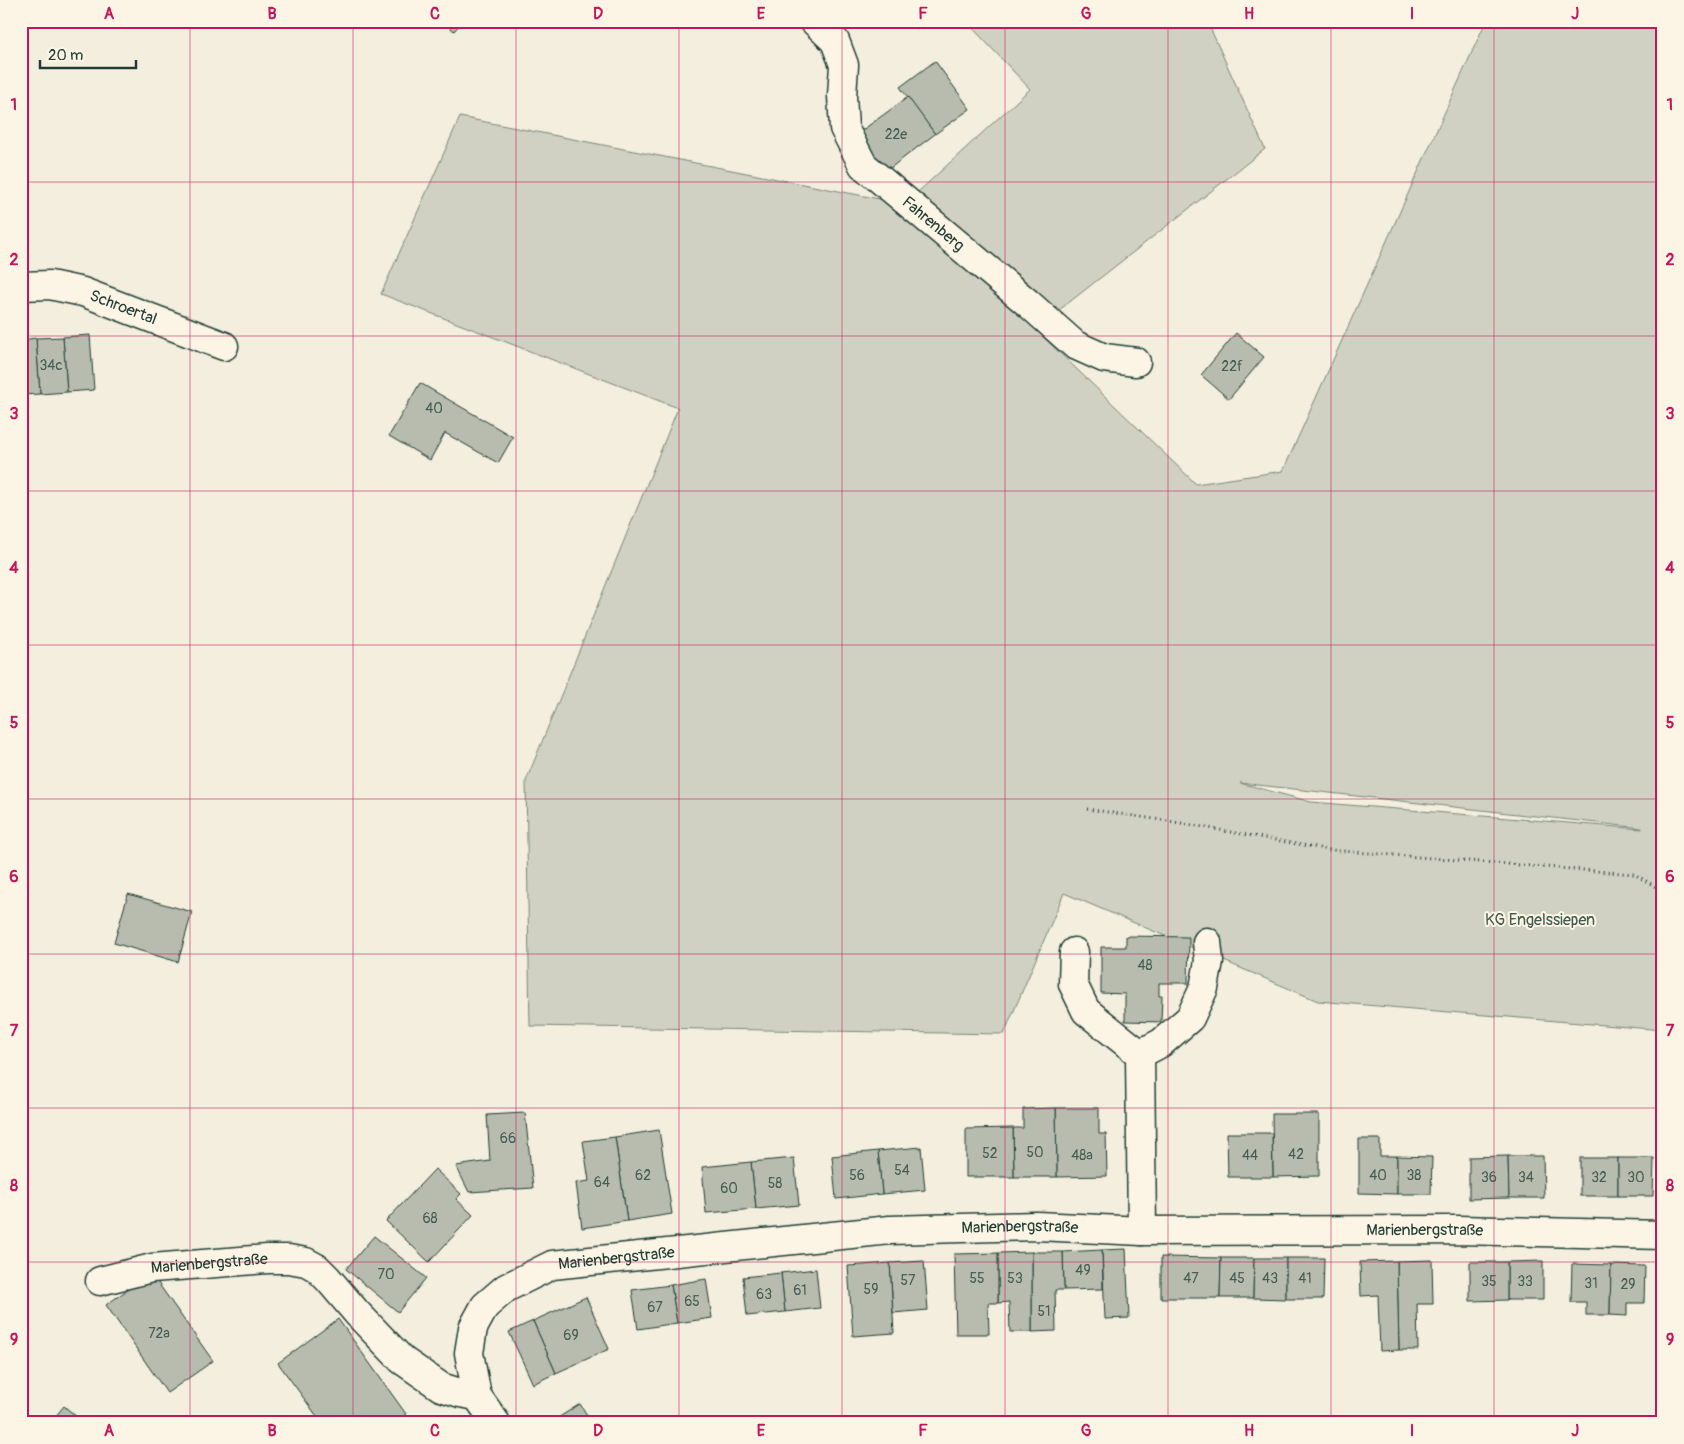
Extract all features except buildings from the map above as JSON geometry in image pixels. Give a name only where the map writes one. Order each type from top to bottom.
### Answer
[{"type":"street","name":"Fahrenberg","points":[[814,21],[835,41],[844,65],[842,96],[844,128],[863,165],[1076,345],[1104,358],[1136,362]]},
{"type":"street","name":"Schroertal","points":[[21,286],[50,285],[82,292],[224,346]]},
{"type":"street","points":[[1140,1054],[1161,1043],[1190,1018],[1204,988],[1210,961],[1208,942]]},
{"type":"street","points":[[1074,952],[1072,984],[1086,1012],[1140,1054]]},
{"type":"street","points":[[1140,1054],[1142,1231]]},
{"type":"street","name":"Marienbergstraße","points":[[496,1423],[477,1396],[469,1353],[473,1328],[485,1306],[506,1288],[552,1265],[890,1230],[1037,1226],[1142,1231],[1458,1230],[1663,1235]]},
{"type":"street","name":"Marienbergstraße","points":[[100,1281],[152,1268],[266,1259],[289,1259],[306,1262],[317,1268],[328,1279],[357,1313],[402,1360],[441,1387],[477,1396]]},
{"type":"path","points":[[1087,809],[1181,823],[1330,850],[1634,874],[1663,891]]},
{"type":"green space","name":"KG Engelssiepen","points":[[966,21],[1207,21],[1265,149],[1035,329],[1196,484],[1283,471],[1486,21],[1663,21],[1663,1030],[1318,1001],[1064,893],[1004,1034],[530,1026],[526,781],[678,408],[381,294],[460,117],[905,204],[1030,89]],"holes":[[[1240,783],[1642,828],[1311,802]]]}]
